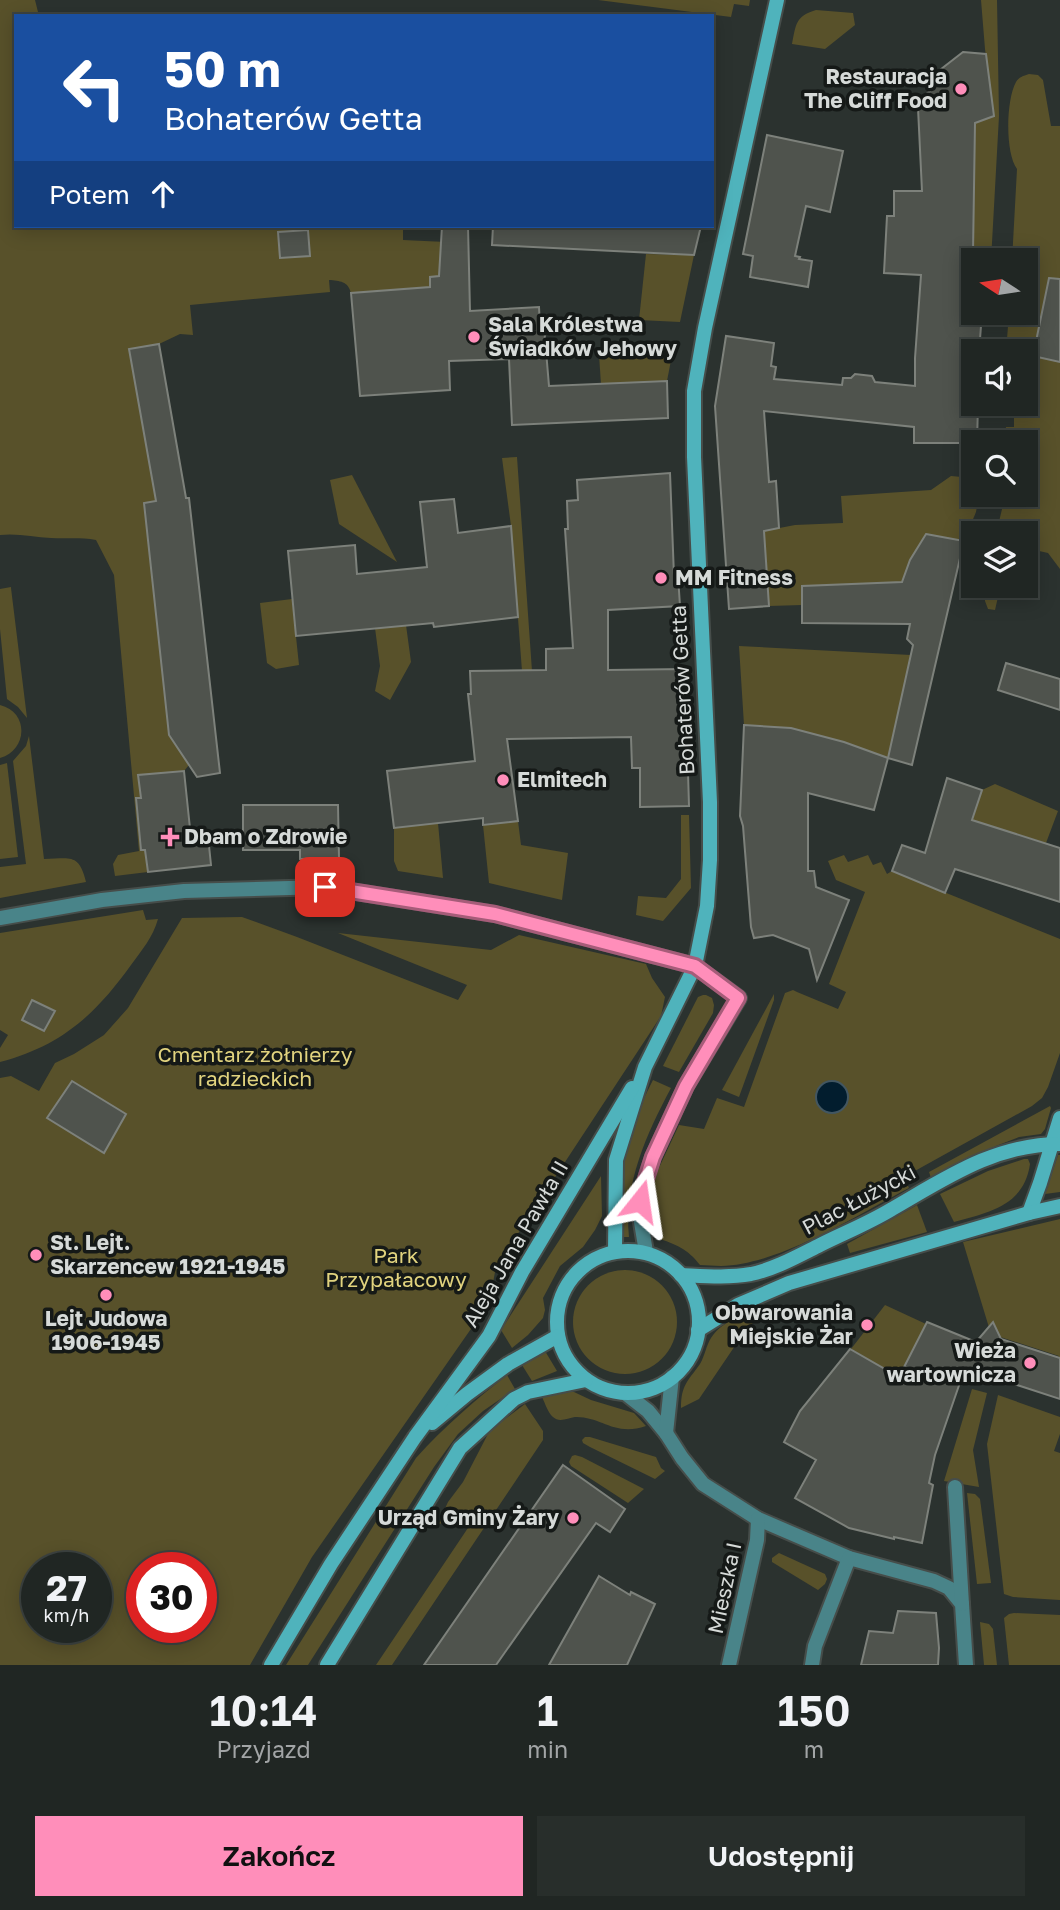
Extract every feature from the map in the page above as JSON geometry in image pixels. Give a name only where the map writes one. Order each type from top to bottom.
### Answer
[{"type":"street","name":"Bohaterów Getta","points":[[615,1251],[616,1160],[645,1067],[695,966],[704,926],[710,860],[694,457],[694,391],[705,328],[777,0]]},
{"type":"street","points":[[0,918],[184,891],[325,887],[495,914],[695,966],[738,998],[686,1086],[653,1157],[640,1201],[646,1252]]},
{"type":"street","name":"Aleja Jana Pawła II","points":[[271,1665],[331,1564],[415,1437],[489,1336],[523,1272],[645,1067]]},
{"type":"street","points":[[1029,1213],[1056,1144],[1060,1118]]},
{"type":"street","name":"Plac Łużycki","points":[[681,1275],[752,1274],[784,1263],[891,1210],[970,1165],[1004,1151],[1056,1144]]},
{"type":"street","points":[[698,1330],[738,1305],[789,1283],[1060,1206]]},
{"type":"street","points":[[615,1251],[646,1252],[671,1264],[687,1281],[697,1302],[700,1324],[695,1346],[684,1366],[668,1381],[648,1391],[625,1394],[604,1390],[572,1368],[563,1353],[558,1336],[556,1313],[563,1292],[576,1272],[594,1259],[615,1251]]},
{"type":"street","name":"Aleja Jana Pawła II","points":[[415,1437],[498,1372],[558,1336]]},
{"type":"street","points":[[666,1433],[672,1377]]},
{"type":"street","points":[[327,1665],[460,1448],[514,1399],[528,1392],[586,1380]]},
{"type":"street","points":[[625,1394],[648,1411],[703,1484],[758,1519],[849,1558],[934,1581],[949,1588],[962,1604]]},
{"type":"street","points":[[955,1487],[966,1665]]},
{"type":"street","name":"Mieszka I","points":[[729,1665],[757,1539],[758,1519]]},
{"type":"street","points":[[812,1665],[815,1646],[849,1558]]},
{"type":"green space","points":[[0,0],[35,0],[38,14],[14,14],[14,228],[403,228],[403,240],[468,243],[469,275],[430,277],[430,287],[351,293],[346,284],[329,280],[330,292],[190,305],[193,335],[180,334],[159,344],[129,350],[156,501],[144,503],[169,735],[189,765],[184,771],[138,776],[141,798],[137,798],[141,850],[145,850],[148,872],[115,876],[113,864],[118,855],[139,851],[114,575],[96,540],[0,535]],"holes":[[[308,230],[310,256],[278,232]]]},
{"type":"green space","points":[[598,0],[750,0],[749,6],[734,4],[731,17]]},
{"type":"green space","points":[[981,0],[997,0],[999,116],[992,248],[973,248],[975,123],[994,115]]},
{"type":"green space","points":[[816,10],[853,13],[855,25],[825,49],[792,44],[800,18]]},
{"type":"green space","points":[[1029,74],[1038,75],[1043,80],[1051,126],[1060,126],[1060,569],[1048,553],[1038,551],[1038,521],[999,521],[1003,507],[1038,507],[1038,430],[1005,430],[1006,427],[1014,427],[1014,416],[1038,416],[1038,339],[1007,339],[1008,326],[1038,326],[1038,248],[1013,248],[1017,169],[1010,151],[1009,113],[1013,90],[1020,78]]},
{"type":"green space","points":[[646,254],[694,255],[680,322],[639,320]]},
{"type":"green space","points":[[599,355],[672,355],[667,381],[601,384]]},
{"type":"green space","points":[[517,457],[532,671],[522,671],[511,526],[502,458]]},
{"type":"green space","points":[[352,475],[397,562],[339,524],[330,480]]},
{"type":"green space","points":[[951,476],[961,477],[961,507],[977,507],[972,521],[961,521],[961,540],[926,534],[902,582],[802,586],[802,605],[769,606],[764,531],[795,525],[843,523],[841,496],[931,490]]},
{"type":"green space","points":[[11,587],[27,718],[7,699],[0,629],[0,589]]},
{"type":"green space","points":[[985,598],[998,598],[995,610],[988,609]]},
{"type":"green space","points":[[292,599],[299,665],[276,669],[267,663],[260,603]]},
{"type":"green space","points":[[406,625],[411,662],[390,700],[375,691],[380,666],[375,628]]},
{"type":"green space","points":[[739,646],[911,655],[888,758],[844,742],[744,725]]},
{"type":"green space","points":[[0,705],[16,715],[21,731],[16,747],[0,758]]},
{"type":"green space","points":[[29,736],[44,859],[72,859],[80,866],[86,882],[0,898],[0,867],[26,864],[13,761],[26,746]]},
{"type":"green space","points":[[7,763],[18,857],[0,859],[0,765]]},
{"type":"green space","points":[[995,784],[1058,811],[1046,843],[972,822],[982,790]]},
{"type":"green space","points":[[681,815],[689,815],[691,888],[663,921],[636,915],[638,896],[666,898],[681,879]]},
{"type":"green space","points":[[518,821],[521,845],[568,853],[562,900],[489,883],[483,825]]},
{"type":"green space","points":[[438,823],[443,878],[398,871],[394,861],[394,828]]},
{"type":"green space","points":[[844,855],[848,862],[868,855],[873,865],[881,862],[887,874],[892,871],[1060,939],[1060,1053],[1042,1098],[904,1177],[909,1188],[817,1237],[768,1257],[721,1266],[700,1265],[681,1248],[657,1238],[650,1215],[651,1193],[657,1172],[679,1125],[704,1129],[717,1098],[744,1107],[785,993],[793,990],[838,1009],[846,992],[829,984],[865,892],[836,880],[828,861]]},
{"type":"green space","points":[[143,910],[146,920],[158,919],[153,932],[104,999],[59,1037],[41,1047],[0,1062],[0,1048],[8,1035],[0,1030],[0,933]]},
{"type":"green space","points":[[242,917],[458,1000],[467,985],[338,933],[491,950],[519,935],[646,964],[665,997],[661,1016],[496,1267],[489,1303],[312,1557],[250,1665],[0,1665],[0,1078],[11,1076],[39,1091],[55,1063],[104,1035],[128,1008],[182,918]]},
{"type":"green space","points":[[774,994],[739,1097],[722,1090]]},
{"type":"green space","points":[[703,995],[712,998],[713,1013],[679,1072],[663,1066],[698,997]]},
{"type":"green space","points":[[653,1080],[671,1088],[639,1160],[630,1198],[629,1237],[619,1237],[618,1188],[621,1168],[636,1116]]},
{"type":"green space","points":[[1050,1106],[1045,1129],[1041,1134],[1019,1137],[996,1146],[931,1178],[929,1172]]},
{"type":"green space","points":[[1058,1155],[1060,1192],[1045,1194]]},
{"type":"green space","points":[[1028,1159],[1030,1164],[1021,1189],[1013,1198],[980,1215],[954,1222],[940,1194],[988,1171]]},
{"type":"green space","points":[[601,1176],[602,1216],[595,1230],[583,1247],[560,1266],[543,1298],[543,1318],[512,1348],[501,1330]]},
{"type":"green space","points":[[917,1205],[927,1232],[850,1253],[847,1244]]},
{"type":"green space","points":[[1060,1219],[1060,1369],[1055,1367],[1059,1356],[991,1334],[963,1242]]},
{"type":"green space","points":[[625,1270],[645,1274],[662,1285],[673,1302],[677,1322],[673,1342],[662,1359],[645,1370],[625,1374],[605,1370],[588,1359],[577,1342],[573,1322],[577,1302],[588,1285],[605,1274]]},
{"type":"green space","points":[[769,1305],[743,1334],[699,1399],[681,1408],[686,1384],[700,1364],[716,1331],[737,1317]]},
{"type":"green space","points":[[885,1305],[926,1324],[900,1375],[851,1349]]},
{"type":"green space","points":[[545,1351],[557,1371],[532,1381],[522,1365]]},
{"type":"green space","points":[[507,1375],[515,1389],[483,1411],[458,1434],[434,1467],[308,1665],[286,1665],[416,1458],[460,1415]]},
{"type":"green space","points":[[972,1389],[987,1393],[973,1450],[979,1487],[944,1481]]},
{"type":"green space","points":[[566,1391],[634,1413],[646,1426],[625,1429],[584,1418],[555,1419],[542,1397]]},
{"type":"green space","points":[[998,1395],[1060,1417],[1060,1434],[1054,1451],[1060,1453],[1060,1600],[1004,1594],[987,1444]]},
{"type":"green space","points":[[525,1404],[543,1431],[543,1440],[392,1665],[376,1665],[478,1513],[439,1524],[448,1502],[463,1482],[490,1430]]},
{"type":"green space","points":[[585,1437],[656,1457],[665,1471],[655,1479],[583,1443]]},
{"type":"green space","points":[[575,1455],[644,1489],[628,1503],[571,1466],[569,1462]]},
{"type":"green space","points":[[967,1493],[975,1494],[980,1499],[991,1583],[977,1584]]},
{"type":"green space","points":[[779,1553],[825,1574],[825,1584],[818,1590],[772,1562],[772,1558]]},
{"type":"green space","points":[[1014,1613],[1060,1615],[1060,1665],[1009,1665],[1004,1618]]},
{"type":"green space","points":[[980,1622],[989,1624],[993,1629],[997,1665],[984,1665]]},
{"type":"water","points":[[832,1081],[843,1086],[848,1097],[843,1108],[832,1113],[821,1108],[816,1097],[821,1086]]},
{"type":"building","points":[[963,52],[986,54],[994,116],[975,123],[973,248],[961,248],[961,326],[981,326],[980,339],[961,339],[961,416],[978,416],[977,430],[961,430],[961,443],[914,443],[914,427],[764,411],[769,482],[776,481],[779,528],[764,531],[769,606],[729,609],[715,406],[726,336],[774,343],[771,366],[776,367],[774,379],[842,385],[843,378],[851,378],[855,374],[872,376],[875,382],[915,386],[921,275],[884,273],[887,216],[894,216],[894,191],[922,191],[918,108],[924,96],[935,87],[936,73]]},
{"type":"building","points":[[767,135],[843,151],[830,212],[806,206],[795,256],[812,261],[808,287],[750,277],[753,256],[743,254]]},
{"type":"building","points":[[442,228],[468,228],[470,311],[539,307],[540,327],[544,327],[549,386],[667,381],[668,418],[512,425],[509,359],[449,361],[450,390],[360,396],[351,293],[430,287],[430,277],[439,276]]},
{"type":"building","points":[[493,228],[701,228],[694,255],[492,245]]},
{"type":"building","points":[[308,230],[310,256],[280,258],[278,232]]},
{"type":"building","points":[[1049,278],[1060,279],[1060,362],[1038,357],[1036,339]]},
{"type":"building","points":[[159,344],[186,498],[189,498],[220,773],[197,777],[169,735],[144,503],[156,501],[129,349]]},
{"type":"building","points":[[670,473],[674,576],[678,576],[680,606],[608,610],[608,670],[685,669],[689,806],[640,807],[640,768],[632,768],[631,737],[507,739],[518,821],[483,825],[483,818],[394,828],[387,771],[475,761],[468,694],[471,694],[470,671],[546,670],[546,649],[573,648],[565,529],[568,529],[567,501],[578,500],[577,480]]},
{"type":"building","points":[[454,499],[458,533],[511,526],[518,617],[434,627],[433,623],[296,636],[288,551],[355,545],[357,574],[427,567],[420,502]]},
{"type":"building","points":[[926,534],[961,540],[961,554],[912,765],[888,758],[913,645],[907,639],[910,624],[802,623],[802,586],[902,582],[910,560]]},
{"type":"building","points":[[1006,663],[1060,679],[1060,710],[998,690]]},
{"type":"building","points":[[744,725],[791,728],[844,742],[888,758],[874,810],[808,793],[808,871],[814,871],[816,887],[849,900],[817,980],[809,949],[773,935],[754,938],[740,816]]},
{"type":"building","points":[[184,771],[191,838],[208,836],[211,865],[148,872],[145,850],[141,850],[136,798],[141,798],[138,775]]},
{"type":"building","points":[[947,778],[982,790],[972,820],[1060,848],[1060,902],[955,869],[945,893],[892,871],[902,845],[925,853]]},
{"type":"building","points":[[243,805],[338,805],[339,858],[300,859],[300,850],[243,850]]},
{"type":"building","points":[[32,1000],[55,1011],[44,1031],[22,1020]]},
{"type":"building","points":[[72,1081],[126,1114],[104,1153],[47,1118]]},
{"type":"building","points":[[927,1322],[976,1342],[993,1322],[1001,1339],[1060,1358],[1060,1399],[965,1368],[935,1455],[929,1483],[933,1485],[922,1543],[849,1528],[795,1498],[816,1460],[784,1442],[800,1411],[850,1349],[899,1377]]},
{"type":"building","points":[[563,1465],[625,1509],[610,1532],[596,1523],[496,1665],[424,1665]]},
{"type":"building","points":[[599,1576],[630,1595],[631,1592],[655,1604],[627,1665],[549,1665]]},
{"type":"building","points":[[898,1611],[936,1613],[938,1665],[861,1665],[869,1631],[893,1633]]},
{"type":"place","name":"Restauracja The Cliff Food","points":[[961,89]]},
{"type":"place","name":"Sala Królestwa Świadków Jehowy","points":[[474,337]]},
{"type":"place","name":"MM Fitness","points":[[661,578]]},
{"type":"place","name":"Elmitech","points":[[503,780]]},
{"type":"place","name":"Dbam o Zdrowie","points":[[170,837]]},
{"type":"place","name":"St. Lejt. Skarzencew 1921-1945","points":[[36,1255]]},
{"type":"place","name":"Lejt Judowa 1906-1945","points":[[106,1295]]},
{"type":"place","name":"Obwarowania Miejskie Żar","points":[[867,1325]]},
{"type":"place","name":"Wieża wartownicza","points":[[1030,1363]]},
{"type":"place","name":"Urząd Gminy Żary","points":[[573,1518]]},
{"type":"route","points":[[325,887],[495,914],[695,966],[738,998],[686,1086],[653,1157],[640,1201]]},
{"type":"park label","name":"Cmentarz żołnierzy radzieckich","points":[[255,1067]]},
{"type":"park label","name":"Park Przypałacowy","points":[[396,1268]]}]
